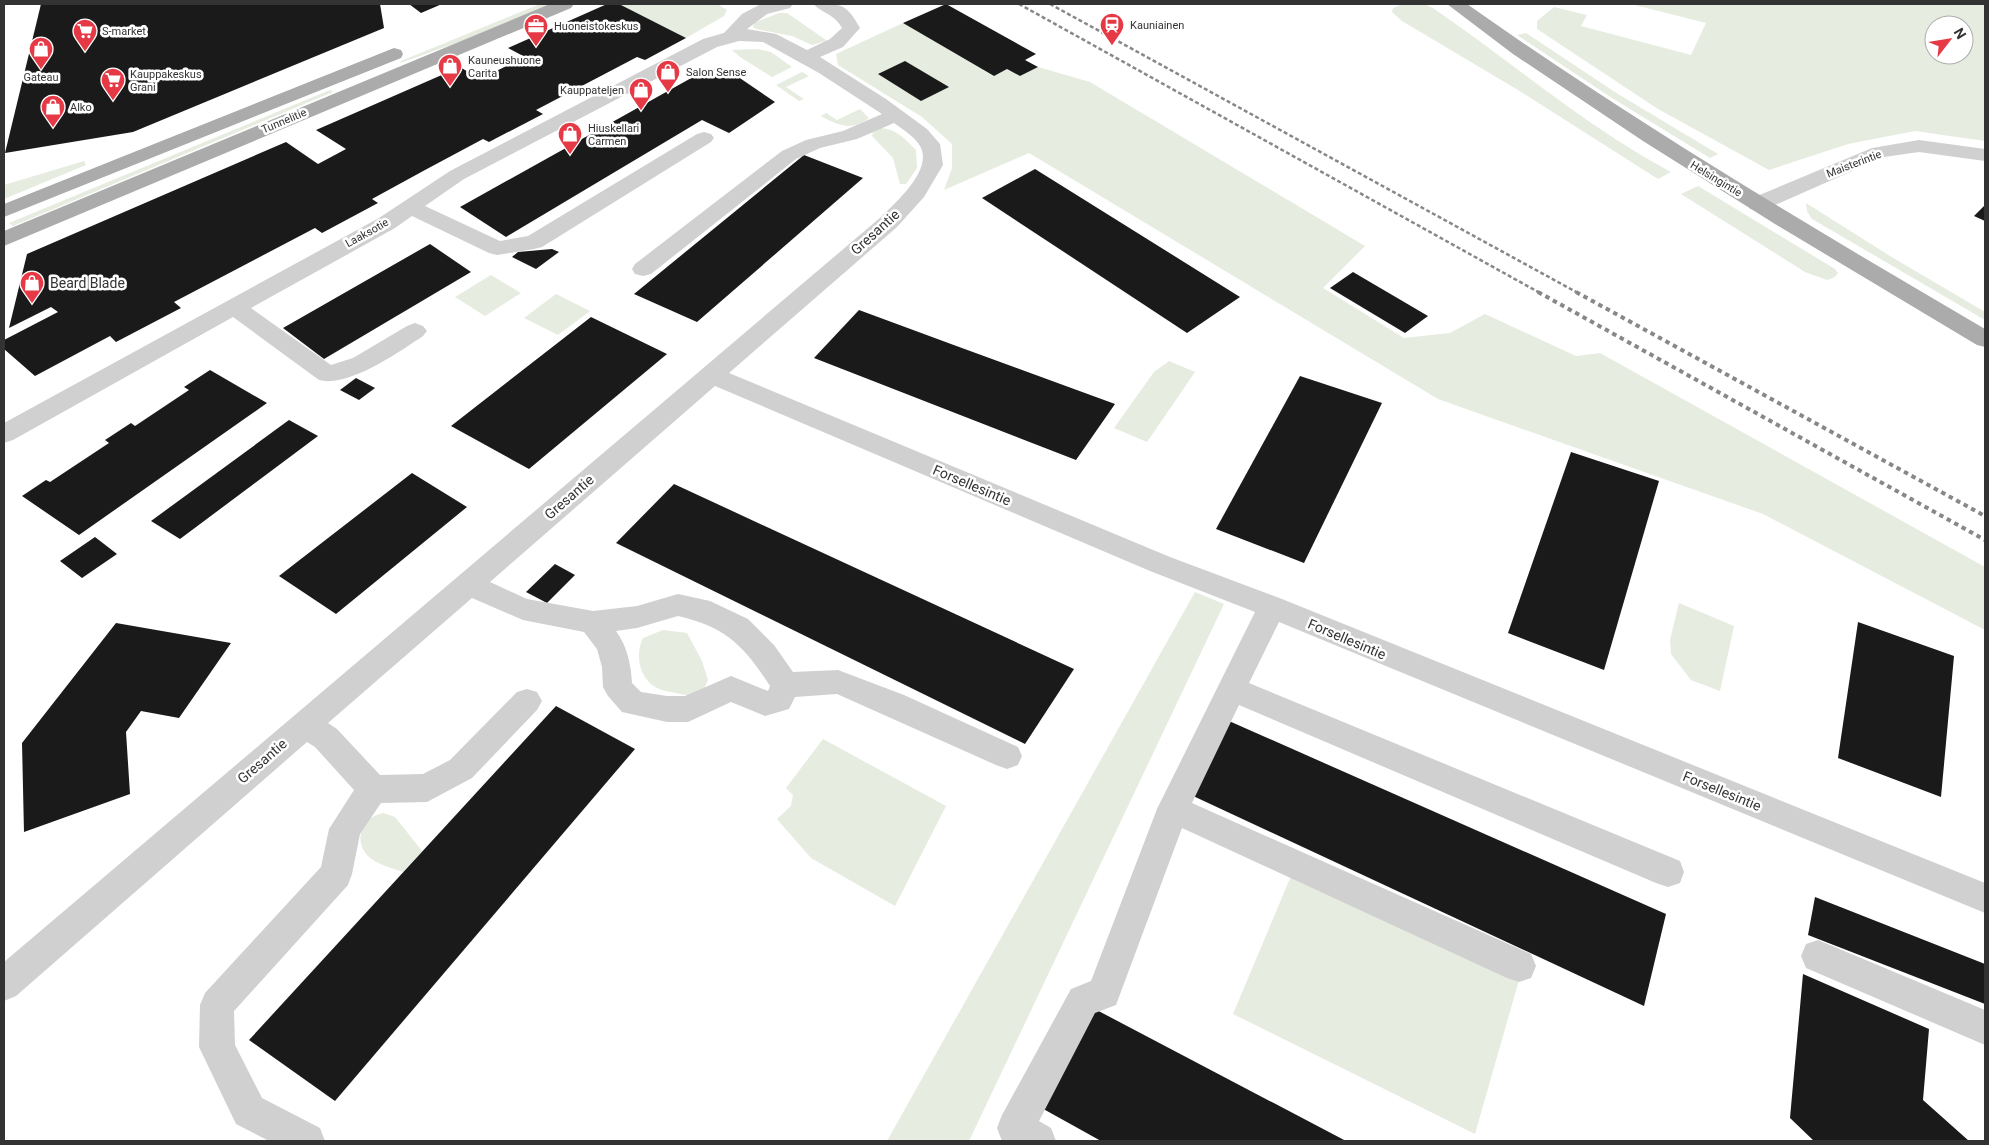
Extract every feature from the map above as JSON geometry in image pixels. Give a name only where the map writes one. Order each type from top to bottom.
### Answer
[{"type":"main road","points":[[491,15],[518,4]]},
{"type":"main road","name":"Tunnelitie","points":[[4,239],[565,4]]},
{"type":"main road","name":"Helsingintie","points":[[1456,4],[1624,121],[1758,204],[1985,339]]},
{"type":"main road","name":"Tunnelitie","points":[[4,211],[410,48]]},
{"type":"street","points":[[732,35],[746,18],[769,6],[784,4]]},
{"type":"street","points":[[808,59],[845,38],[851,28],[844,15],[834,7],[823,4]]},
{"type":"street","name":"Gresantie","points":[[4,984],[710,374],[889,222],[914,195],[931,171],[933,158],[929,143],[914,128],[808,59],[771,38],[732,35]]},
{"type":"street","name":"Laaksotie","points":[[4,434],[386,223],[457,175],[710,43],[732,35]]},
{"type":"street","points":[[644,269],[789,155],[813,144],[850,135],[896,116]]},
{"type":"street","points":[[409,207],[467,232],[497,248],[534,242],[704,138]]},
{"type":"street","name":"Maisterintie","points":[[1758,204],[1879,152],[1919,146],[1985,155]]},
{"type":"street","points":[[233,306],[328,374],[361,364],[415,331]]},
{"type":"street","name":"Forsellesintie","points":[[710,374],[1160,564],[1985,898]]},
{"type":"street","points":[[468,584],[523,609],[593,622],[637,617],[678,605],[710,612],[738,627],[764,653],[785,685]]},
{"type":"street","points":[[1038,1141],[1016,1128],[1083,1001],[1104,993],[1173,809],[1272,608]]},
{"type":"street","points":[[593,622],[610,645],[617,667],[618,687],[633,703],[667,709],[688,709],[730,688],[765,704],[780,700],[785,685]]},
{"type":"street","points":[[785,685],[838,682],[893,704],[1007,756]]},
{"type":"street","points":[[1232,689],[1668,872]]},
{"type":"street","points":[[305,724],[326,738],[373,789],[427,788],[461,769],[527,701]]},
{"type":"street","points":[[308,1141],[249,1111],[217,1047],[217,1005],[336,874],[345,829],[373,789]]},
{"type":"street","points":[[1173,809],[1519,966]]},
{"type":"street","points":[[1818,956],[1985,1028]]},
{"type":"shaded area","points":[[540,4],[551,4],[462,41],[400,63],[401,61]]},
{"type":"shaded area","points":[[619,4],[717,4],[727,10],[724,16],[686,38]]},
{"type":"shaded area","points":[[1403,4],[1424,4],[1433,8],[1579,115],[1671,172],[1658,179],[1518,90],[1402,21],[1392,12],[1393,8]]},
{"type":"shaded area","points":[[1631,4],[1985,4],[1985,141],[1915,131],[1848,144],[1769,170],[1658,109],[1537,29],[1537,21],[1554,7],[1587,15],[1581,26],[1691,55],[1706,23]]},
{"type":"shaded area","points":[[779,13],[787,13],[826,41],[812,45],[792,36],[753,27],[754,23]]},
{"type":"shaded area","points":[[903,23],[993,76],[1007,69],[1020,76],[1038,67],[1090,82],[1365,246],[1323,288],[1404,338],[1450,333],[1485,314],[1576,356],[1600,353],[1985,567],[1985,630],[1763,514],[1438,399],[1029,153],[944,190],[952,168],[952,144],[922,117],[838,65],[836,54]]},
{"type":"shaded area","points":[[1526,33],[1618,94],[1718,154],[1710,158],[1612,98],[1517,35]]},
{"type":"shaded area","points":[[758,49],[771,52],[792,67],[772,77],[732,50]]},
{"type":"shaded area","points":[[802,72],[809,76],[786,87],[804,99],[799,101],[776,85]]},
{"type":"shaded area","points":[[330,90],[333,92],[13,226],[9,223]]},
{"type":"shaded area","points":[[860,109],[869,118],[857,125],[845,126],[821,116],[826,113],[837,120]]},
{"type":"shaded area","points":[[880,128],[896,132],[916,150],[917,168],[906,184],[900,184],[893,158],[872,136],[873,132]]},
{"type":"shaded area","points":[[84,161],[86,165],[4,199],[4,185]]},
{"type":"shaded area","points":[[1698,186],[1835,269],[1838,273],[1835,277],[1827,280],[1805,272],[1681,194]]},
{"type":"shaded area","points":[[1806,203],[1890,256],[1985,312],[1985,320],[1812,219],[1807,211]]},
{"type":"shaded area","points":[[491,275],[521,293],[485,316],[455,297]]},
{"type":"shaded area","points":[[556,294],[590,311],[558,335],[524,318]]},
{"type":"shaded area","points":[[1169,361],[1195,372],[1147,442],[1114,428],[1154,372]]},
{"type":"shaded area","points":[[1195,592],[1224,604],[969,1141],[887,1141]]},
{"type":"shaded area","points":[[1679,603],[1734,626],[1720,691],[1691,680],[1671,654],[1670,640]]},
{"type":"shaded area","points":[[663,630],[687,633],[702,661],[708,680],[702,694],[697,698],[662,690],[648,681],[644,675],[639,661],[640,645],[643,638]]},
{"type":"shaded area","points":[[823,739],[946,806],[895,906],[811,858],[777,819],[791,806],[793,795],[786,788]]},
{"type":"shaded area","points":[[383,813],[395,817],[422,851],[403,872],[374,861],[363,848],[361,842],[362,829],[370,819]]},
{"type":"shaded area","points":[[1291,876],[1519,980],[1475,1134],[1233,1014]]},
{"type":"building","name":"Kauppakeskus Grani","points":[[41,4],[380,4],[384,28],[133,132],[5,153]]},
{"type":"building","points":[[409,4],[442,4],[421,13]]},
{"type":"building","points":[[607,4],[619,4],[686,38],[645,60],[637,57],[536,110],[543,114],[489,142],[483,139],[425,170],[372,199],[378,203],[322,233],[315,228],[174,302],[181,308],[116,342],[110,336],[35,376],[4,349],[4,340],[58,312],[51,307],[9,328],[27,254],[286,142],[318,164],[346,149],[316,130],[460,67],[480,79],[525,57],[508,48]]},
{"type":"building","points":[[946,4],[1036,54],[1025,60],[1038,67],[1020,76],[1007,69],[994,76],[903,23]]},
{"type":"building","points":[[905,61],[949,87],[921,101],[878,74]]},
{"type":"building","points":[[715,69],[728,70],[775,102],[729,133],[702,120],[506,237],[460,207],[702,72]]},
{"type":"building","points":[[804,155],[863,178],[697,322],[634,294]]},
{"type":"building","points":[[1035,169],[1240,297],[1187,333],[982,198]]},
{"type":"building","points":[[1985,205],[1985,221],[1974,216]]},
{"type":"building","points":[[430,244],[471,272],[324,359],[283,328]]},
{"type":"building","points":[[552,249],[559,252],[536,269],[512,257],[518,252]]},
{"type":"building","points":[[1353,272],[1428,316],[1405,333],[1330,288]]},
{"type":"building","points":[[859,310],[1115,404],[1076,460],[814,358]]},
{"type":"building","points":[[591,317],[667,354],[529,469],[451,426]]},
{"type":"building","points":[[210,370],[267,403],[79,535],[22,496],[46,480],[50,482],[109,443],[105,440],[131,423],[135,426],[189,390],[184,387]]},
{"type":"building","points":[[1300,376],[1382,403],[1304,563],[1216,529]]},
{"type":"building","points":[[356,378],[375,388],[359,400],[340,390]]},
{"type":"building","points":[[289,420],[318,436],[180,539],[151,521]]},
{"type":"building","points":[[1571,452],[1659,481],[1604,670],[1508,633]]},
{"type":"building","points":[[412,473],[467,507],[336,614],[279,576]]},
{"type":"building","points":[[674,484],[1074,669],[1025,744],[616,543]]},
{"type":"building","points":[[95,537],[117,554],[82,578],[60,561]]},
{"type":"building","points":[[555,564],[575,575],[547,603],[526,592]]},
{"type":"building","points":[[1858,622],[1954,656],[1941,797],[1838,758]]},
{"type":"building","points":[[116,623],[231,643],[179,718],[141,711],[126,732],[130,794],[24,832],[22,743]]},
{"type":"building","points":[[556,706],[635,749],[335,1101],[249,1040]]},
{"type":"building","points":[[1229,721],[1666,914],[1644,1006],[1191,795]]},
{"type":"building","points":[[1815,897],[1985,964],[1985,1004],[1808,935]]},
{"type":"building","points":[[1803,974],[1929,1029],[1923,1100],[1969,1141],[1814,1141],[1790,1118]]},
{"type":"building","points":[[1089,1006],[1346,1141],[1101,1141],[1038,1106]]},
{"type":"railway","points":[[1019,4],[1540,293]]},
{"type":"railway","points":[[1050,4],[1578,293]]},
{"type":"railway","points":[[1538,292],[1985,540]]},
{"type":"railway","points":[[1576,292],[1985,516]]},
{"type":"place","name":"Kauniainen","points":[[1112,46]]},
{"type":"place","name":"Huoneistokeskus","points":[[536,47]]},
{"type":"place","name":"S-market","points":[[85,52]]},
{"type":"place","name":"Gateau","points":[[41,70]]},
{"type":"place","name":"Kauneushuone Carita","points":[[450,87]]},
{"type":"place","name":"Salon Sense","points":[[668,93]]},
{"type":"place","name":"Kauppakeskus Grani","points":[[113,101]]},
{"type":"place","name":"Kauppateljen","points":[[641,111]]},
{"type":"place","name":"Alko","points":[[53,128]]},
{"type":"place","name":"Hiuskellari Carmen","points":[[570,155]]},
{"type":"place","name":"Beard Blade","points":[[32,304]]}]
